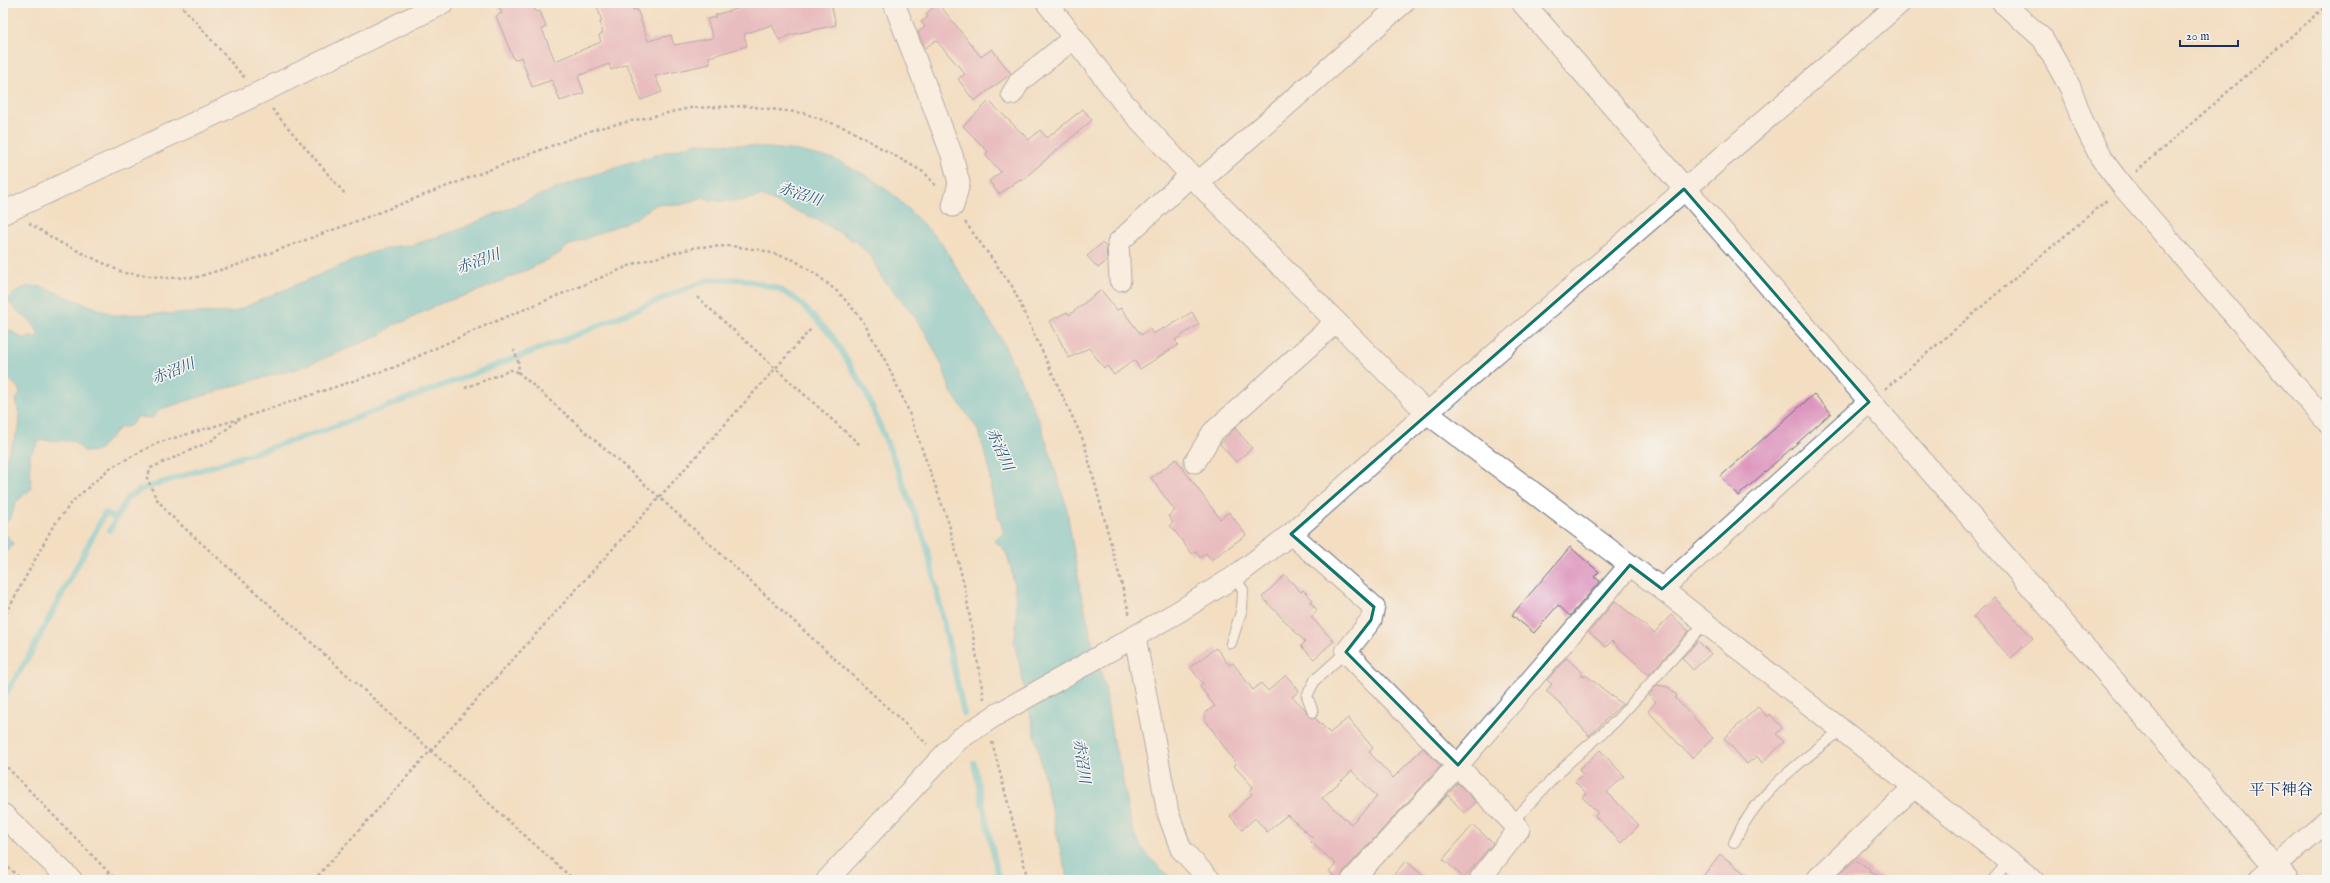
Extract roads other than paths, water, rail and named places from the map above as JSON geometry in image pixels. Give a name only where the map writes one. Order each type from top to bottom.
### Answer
[{"type":"street","points":[[6,212],[252,97],[443,3]]},
{"type":"street","points":[[894,3],[952,155],[959,183],[953,206]]},
{"type":"street","points":[[1047,3],[1123,102],[1194,179],[1427,413],[1662,589],[2033,880]]},
{"type":"street","points":[[1120,280],[1118,243],[1403,3]]},
{"type":"street","points":[[1523,3],[1869,402],[2274,875],[2327,821]]},
{"type":"street","points":[[827,880],[940,757],[958,740],[992,718],[1135,638],[1234,576],[1291,534],[1427,413],[1900,3]]},
{"type":"street","points":[[2003,3],[2043,39],[2070,87],[2083,122],[2101,158],[2122,187],[2327,422]]},
{"type":"street","points":[[1012,94],[1020,81],[1074,38]]},
{"type":"street","points":[[1195,462],[1212,432],[1336,322]]},
{"type":"street","points":[[1662,589],[1869,402]]},
{"type":"street","points":[[1291,534],[1374,607],[1371,620],[1346,652],[1519,829],[1481,878],[1484,880]]},
{"type":"street","points":[[1352,880],[1458,765],[1630,565]]},
{"type":"street","points":[[1135,638],[1168,813],[1181,849],[1210,880]]},
{"type":"street","points":[[1818,878],[1914,787]]},
{"type":"street","points":[[3,815],[71,880]]},
{"type":"lane","points":[[1231,643],[1242,609],[1244,590],[1234,576]]},
{"type":"lane","points":[[1512,822],[1566,765],[1615,722],[1705,623]]},
{"type":"lane","points":[[1313,712],[1307,696],[1315,680],[1346,652]]},
{"type":"lane","points":[[1734,843],[1741,826],[1762,797],[1841,730]]},
{"type":"lane","points":[[1993,880],[2009,861]]},
{"type":"water","name":"赤沼川","points":[[697,143],[743,145],[798,151],[834,159],[869,177],[895,196],[940,241],[1003,342],[1041,425],[1066,505],[1079,583],[1093,645],[1105,686],[1113,742],[1121,767],[1127,808],[1135,836],[1142,848],[1161,870],[1175,880],[1069,880],[1061,853],[1014,641],[1016,609],[1014,582],[1005,551],[994,541],[1004,533],[992,497],[988,462],[977,428],[951,392],[942,365],[925,332],[912,313],[881,277],[872,258],[856,242],[818,220],[761,196],[739,201],[724,202],[703,197],[681,205],[657,204],[634,219],[568,246],[557,255],[527,270],[478,291],[439,304],[406,321],[393,325],[381,335],[300,368],[250,381],[161,409],[152,418],[137,417],[130,426],[119,428],[98,451],[85,452],[73,441],[41,440],[30,454],[31,489],[15,503],[12,516],[5,524],[4,532],[13,544],[8,551],[3,549],[3,465],[19,428],[20,420],[16,400],[20,394],[18,388],[3,373],[3,326],[22,338],[39,336],[33,324],[16,310],[8,300],[18,290],[31,286],[42,287],[114,315],[233,312],[370,253],[396,246],[412,245],[455,231],[552,190],[621,165]]},
{"type":"waterway","points":[[110,530],[127,498],[142,489],[322,431],[576,335],[689,287],[709,280],[740,279],[779,289],[797,300],[833,337],[865,390],[895,462],[927,547],[964,714]]},
{"type":"waterway","points":[[3,698],[28,658],[105,513],[116,518]]},
{"type":"waterway","points":[[974,763],[999,880]]},
{"type":"district","name":"平下神谷","points":[[2281,789]]}]
